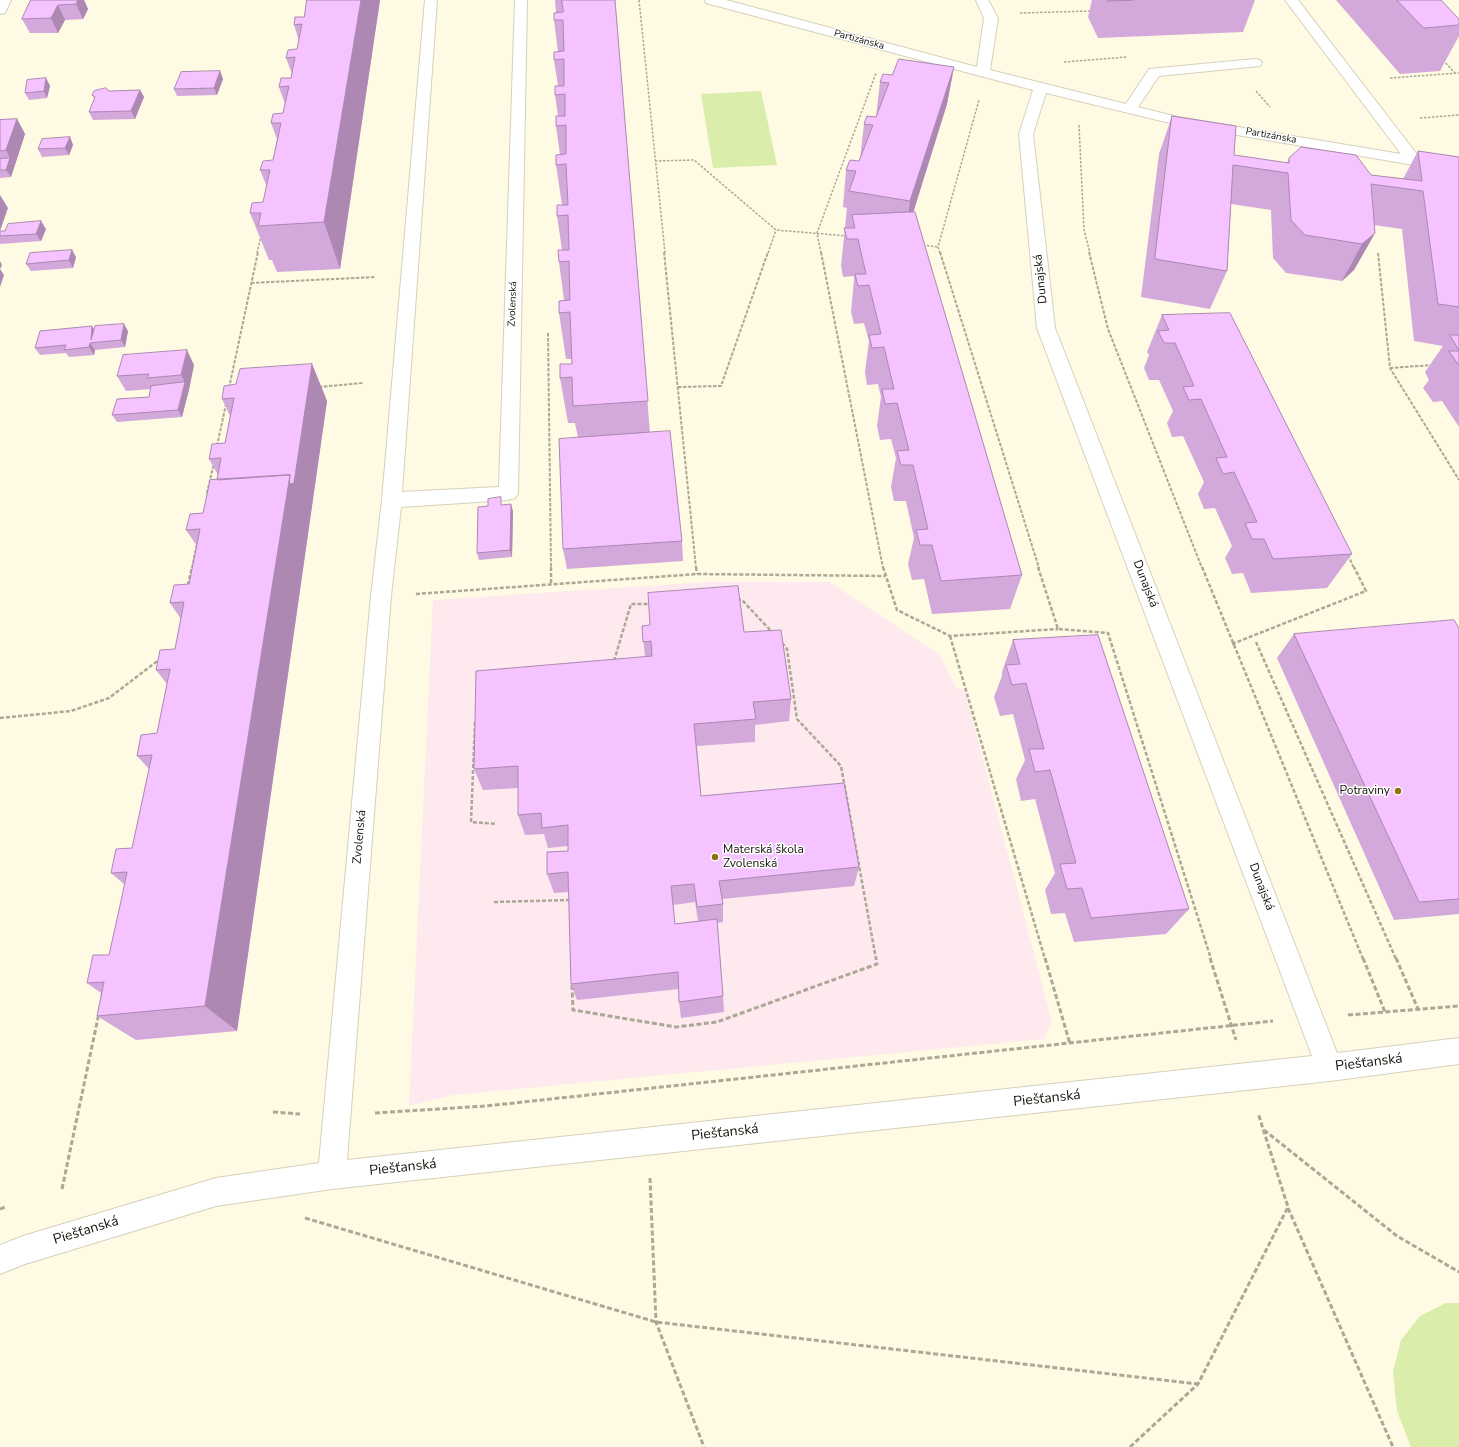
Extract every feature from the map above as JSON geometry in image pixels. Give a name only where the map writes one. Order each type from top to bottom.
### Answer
[{"type":"street","points":[[0,10],[5,0]]},
{"type":"street","name":"Zvolenská","points":[[332,1175],[381,596],[392,500],[431,0]]},
{"type":"street","name":"Zvolenská","points":[[392,500],[508,493],[521,0]]},
{"type":"street","name":"Partizánska","points":[[711,0],[740,3],[983,73],[1178,121],[1414,161],[1459,165]]},
{"type":"street","points":[[982,0],[991,18],[983,73]]},
{"type":"street","points":[[1291,0],[1414,161]]},
{"type":"street","points":[[1130,109],[1154,72],[1255,63]]},
{"type":"street","name":"Dunajská","points":[[1041,88],[1026,134],[1046,328],[1330,1068]]},
{"type":"street","name":"Piešťanská","points":[[0,1260],[23,1250],[216,1192],[332,1175],[1330,1068],[1459,1051]]},
{"type":"path","points":[[639,0],[697,574]]},
{"type":"path","points":[[1020,14],[1098,11]]},
{"type":"path","points":[[1440,56],[1455,73]]},
{"type":"path","points":[[876,72],[817,233],[885,576],[897,610],[950,636],[1058,629],[1108,633],[1288,1207],[1393,1447]]},
{"type":"path","points":[[1387,78],[1459,73]]},
{"type":"path","points":[[979,99],[938,247],[1058,629]]},
{"type":"path","points":[[1413,119],[1459,115]]},
{"type":"path","points":[[1078,118],[1084,230],[1108,329],[1232,644],[1385,1012]]},
{"type":"path","points":[[655,161],[694,160],[776,230],[847,236]]},
{"type":"path","points":[[228,394],[263,230]]},
{"type":"path","points":[[678,387],[721,386],[776,230]]},
{"type":"path","points":[[916,244],[938,247]]},
{"type":"path","points":[[1378,253],[1390,368],[1459,480]]},
{"type":"path","points":[[251,283],[375,277]]},
{"type":"path","points":[[1390,368],[1436,365]]},
{"type":"path","points":[[315,387],[363,383]]},
{"type":"path","points":[[217,448],[226,402]]},
{"type":"path","points":[[207,494],[215,456]]},
{"type":"path","points":[[188,586],[198,540]]},
{"type":"path","points":[[1232,644],[1366,591],[1345,549]]},
{"type":"path","points":[[381,596],[697,574],[885,576]]},
{"type":"path","points":[[572,978],[573,1010],[676,1027],[717,1022],[877,964],[841,766],[797,719],[787,649],[742,600],[734,600]]},
{"type":"path","points":[[608,661],[615,660],[630,604],[654,604]]},
{"type":"path","points":[[950,636],[1070,1044]]},
{"type":"path","points":[[1256,642],[1418,1009]]},
{"type":"path","points":[[0,718],[71,712],[109,698],[163,657]]},
{"type":"path","points":[[475,715],[471,822],[497,824]]},
{"type":"path","points":[[494,902],[570,898],[570,906]]},
{"type":"path","points":[[273,1112],[337,1116],[486,1106],[1070,1044],[1231,1025],[1459,1006]]},
{"type":"path","points":[[62,1189],[99,1011]]},
{"type":"path","points":[[1263,1129],[1397,1236],[1459,1272]]},
{"type":"path","points":[[648,1141],[656,1322],[704,1447]]},
{"type":"path","points":[[0,1204],[5,1207],[0,1209]]},
{"type":"path","points":[[1130,1447],[1198,1384],[1288,1207]]},
{"type":"path","points":[[299,1217],[656,1322],[1198,1384]]},
{"type":"path","points":[[1388,1447],[1391,1442]]},
{"type":"shaded area","name":"Materská škola Zvolenská","points":[[709,582],[829,582],[940,655],[956,687],[965,691],[1052,1022],[1044,1039],[453,1095],[409,1106],[433,600]]},
{"type":"green space","points":[[761,91],[777,165],[713,168],[701,94]]},
{"type":"green space","points":[[1446,1303],[1459,1303],[1459,1447],[1411,1447],[1397,1411],[1393,1372],[1401,1340],[1420,1316]]},
{"type":"building","points":[[31,0],[78,0],[76,4],[58,5],[51,18],[22,19]]},
{"type":"building","points":[[307,0],[361,0],[324,222],[258,226],[261,213],[250,213],[252,203],[263,202],[270,170],[260,170],[263,161],[273,160],[281,123],[271,123],[273,114],[283,113],[289,86],[279,87],[281,78],[291,78],[295,57],[286,58],[288,50],[297,49],[302,24],[294,25],[295,17],[304,17]]},
{"type":"building","points":[[562,0],[615,0],[648,401],[573,406],[572,377],[560,378],[560,364],[572,364],[570,312],[559,313],[559,301],[570,300],[569,261],[559,262],[558,250],[569,250],[568,215],[557,216],[557,205],[568,205],[566,164],[556,165],[556,155],[566,154],[566,125],[556,126],[556,116],[565,116],[565,94],[555,95],[555,86],[564,86],[564,59],[554,60],[554,52],[564,51],[563,20],[554,20],[554,13],[563,12]]},
{"type":"building","points":[[1108,0],[1133,0],[1108,1]]},
{"type":"building","points":[[1397,0],[1441,0],[1459,19],[1459,25],[1424,28]]},
{"type":"building","points":[[899,59],[954,67],[910,201],[849,191],[856,171],[846,170],[850,160],[859,161],[873,125],[864,124],[867,116],[876,117],[889,83],[880,82],[883,74],[892,75]]},
{"type":"building","points":[[220,71],[214,88],[174,89],[181,72]]},
{"type":"building","points":[[46,78],[44,91],[25,93],[27,80]]},
{"type":"building","points":[[106,88],[109,91],[140,90],[131,111],[89,112],[95,97],[92,95],[94,91]]},
{"type":"building","points":[[1172,116],[1236,126],[1234,155],[1289,163],[1289,158],[1301,147],[1356,155],[1371,175],[1422,181],[1418,151],[1459,157],[1459,307],[1438,304],[1423,191],[1371,184],[1375,233],[1362,244],[1305,235],[1291,220],[1288,173],[1233,165],[1227,271],[1155,259]]},
{"type":"building","points":[[17,119],[6,150],[0,151],[0,120]]},
{"type":"building","points":[[70,137],[65,148],[38,149],[42,139]]},
{"type":"building","points":[[10,158],[6,170],[0,170],[0,159]]},
{"type":"building","points":[[915,212],[1022,575],[941,581],[932,545],[920,545],[916,530],[928,529],[913,465],[901,465],[897,451],[909,450],[897,403],[885,404],[882,389],[894,389],[884,347],[872,348],[869,335],[881,334],[869,285],[858,286],[855,274],[866,274],[858,239],[847,239],[844,228],[855,228],[852,215]]},
{"type":"building","points":[[41,221],[36,234],[0,236],[0,231],[5,231],[8,224]]},
{"type":"building","points":[[72,250],[69,260],[26,264],[30,253]]},
{"type":"building","points":[[1230,313],[1352,554],[1273,559],[1264,539],[1252,539],[1245,523],[1257,522],[1234,472],[1223,474],[1216,458],[1227,457],[1201,399],[1189,400],[1183,387],[1194,386],[1175,343],[1164,343],[1158,331],[1169,330],[1162,315]]},
{"type":"building","points":[[124,324],[121,340],[90,343],[89,347],[64,350],[66,345],[35,348],[40,331],[92,326],[91,340],[95,326]]},
{"type":"building","points":[[1450,335],[1459,335],[1459,350]]},
{"type":"building","points":[[187,350],[181,375],[147,378],[149,374],[117,376],[123,355]]},
{"type":"building","points":[[1449,351],[1459,351],[1459,365]]},
{"type":"building","points":[[312,364],[294,483],[289,484],[290,475],[217,480],[221,458],[209,459],[212,444],[225,443],[234,398],[222,399],[224,386],[236,384],[240,369]]},
{"type":"building","points":[[185,382],[178,410],[112,415],[117,399],[149,397],[151,386]]},
{"type":"building","points":[[670,431],[682,541],[563,549],[559,439]]},
{"type":"building","points":[[290,475],[205,1006],[97,1016],[104,982],[87,983],[93,955],[109,955],[121,901],[127,872],[111,873],[116,849],[132,848],[152,755],[137,756],[141,735],[157,733],[170,669],[156,670],[160,650],[175,649],[184,602],[170,603],[174,585],[189,584],[200,529],[186,530],[190,514],[203,513],[210,480]]},
{"type":"building","points":[[501,497],[501,505],[511,504],[510,550],[477,553],[478,507],[488,506],[488,499]]},
{"type":"building","points":[[738,586],[744,632],[781,630],[791,699],[753,702],[756,719],[694,724],[701,796],[844,783],[859,867],[719,881],[723,904],[697,907],[694,884],[671,886],[675,924],[717,919],[723,996],[679,1002],[678,972],[571,984],[568,872],[547,874],[547,852],[568,851],[568,825],[542,828],[541,813],[518,815],[518,766],[474,769],[476,671],[652,656],[651,641],[643,642],[642,626],[650,625],[648,593]]},
{"type":"building","name":"Potraviny","points":[[1454,620],[1459,628],[1459,899],[1419,902],[1294,634]]},
{"type":"building","points":[[1098,635],[1189,909],[1091,918],[1082,888],[1067,889],[1060,864],[1076,863],[1050,770],[1035,772],[1029,749],[1044,749],[1026,683],[1012,685],[1006,665],[1020,664],[1013,640]]},
{"type":"place","name":"Potraviny","points":[[1398,791]]},
{"type":"place","name":"Materská škola Zvolenská","points":[[715,857]]}]
